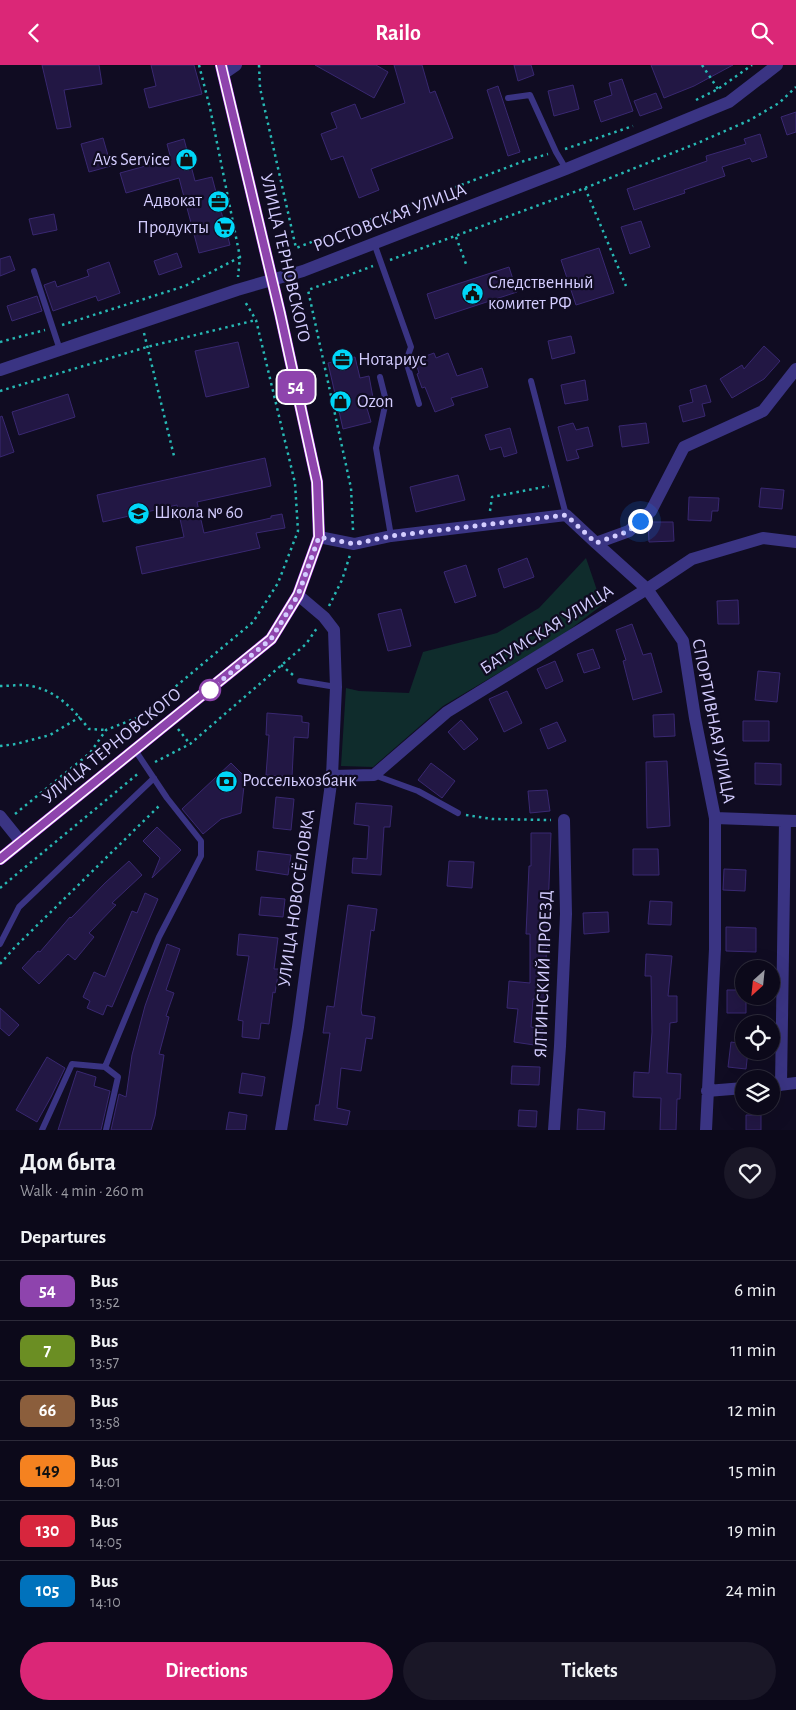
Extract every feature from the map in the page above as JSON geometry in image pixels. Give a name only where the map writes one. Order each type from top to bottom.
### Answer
[{"type":"main road","name":"УЛИЦА ТЕРНОВСКОГО","points":[[0,859],[271,639],[298,595],[319,537],[317,482],[222,69]]},
{"type":"street","points":[[222,69],[236,65]]},
{"type":"street","name":"РОСТОВСКАЯ УЛИЦА","points":[[0,371],[237,290],[303,271],[566,169],[729,102],[777,65]]},
{"type":"street","points":[[596,543],[629,531],[651,511],[684,447],[763,411],[796,369]]},
{"type":"street","points":[[319,537],[354,544],[391,536],[566,515]]},
{"type":"street","name":"СПОРТИВНАЯ УЛИЦА","points":[[566,515],[647,589],[683,641],[695,718],[715,818],[715,949],[706,1130]]},
{"type":"street","name":"БАТУМСКАЯ УЛИЦА","points":[[374,775],[447,712],[647,589],[692,559],[762,538],[796,542]]},
{"type":"street","name":"УЛИЦА НОВОСЁЛОВКА","points":[[281,1130],[298,1027],[332,776],[336,687],[334,630],[324,617],[298,595]]},
{"type":"street","points":[[332,776],[374,775]]},
{"type":"street","name":"СПОРТИВНАЯ УЛИЦА","points":[[715,818],[790,821],[777,1070]]},
{"type":"street","points":[[3,819],[21,842]]},
{"type":"street","name":"ЯЛТИНСКИЙ ПРОЕЗД","points":[[554,1130],[566,914],[564,820]]},
{"type":"street","name":"СПОРТИВНАЯ УЛИЦА","points":[[780,1085],[796,1083]]},
{"type":"street","points":[[707,1091],[735,1089]]},
{"type":"lane","points":[[508,98],[530,95],[556,152],[566,169]]},
{"type":"lane","points":[[374,243],[411,347],[406,361],[419,404]]},
{"type":"lane","points":[[34,271],[60,350]]},
{"type":"lane","points":[[380,377],[386,401],[376,448],[391,536]]},
{"type":"lane","points":[[532,381],[566,515]]},
{"type":"lane","points":[[300,681],[336,687]]},
{"type":"lane","points":[[105,1067],[159,937],[201,856],[201,841],[167,798],[135,750]]},
{"type":"lane","points":[[374,775],[418,791],[458,813]]},
{"type":"lane","points":[[0,944],[18,907],[154,778]]},
{"type":"lane","points":[[42,1130],[72,1064],[105,1067],[118,1077],[106,1130]]},
{"type":"path","points":[[0,686],[30,686],[51,692],[67,704],[89,729],[106,730],[140,717],[252,622],[278,583],[298,531],[295,483],[256,320],[237,290],[240,257],[210,108],[199,65]]},
{"type":"path","points":[[259,65],[260,88],[296,248],[524,161],[635,125]]},
{"type":"path","points":[[702,65],[718,89]]},
{"type":"path","points":[[695,101],[718,89],[752,65]]},
{"type":"path","points":[[310,303],[308,290],[456,237],[700,142],[750,120],[779,103],[796,87]]},
{"type":"path","points":[[585,188],[626,286]]},
{"type":"path","points":[[456,237],[466,264]]},
{"type":"path","points":[[0,342],[54,328],[185,286],[240,257]]},
{"type":"path","points":[[0,391],[147,347],[256,320]]},
{"type":"path","points":[[142,323],[174,455]]},
{"type":"path","points":[[489,525],[492,497],[558,485]]},
{"type":"path","points":[[281,665],[300,681]]},
{"type":"path","points":[[0,746],[50,735],[80,717]]},
{"type":"path","points":[[178,729],[190,744]]},
{"type":"path","points":[[3,819],[90,753],[106,730]]},
{"type":"path","points":[[0,888],[146,767]]},
{"type":"path","points":[[0,964],[22,940],[167,798]]},
{"type":"path","points":[[458,813],[492,819],[564,820]]},
{"type":"green space","points":[[586,558],[602,605],[564,634],[443,706],[373,767],[341,766],[346,688],[359,691],[409,693],[423,652],[497,633],[539,608]]},
{"type":"building","points":[[42,65],[99,65],[102,84],[64,90],[71,127],[57,129]]},
{"type":"building","points":[[151,65],[194,65],[202,94],[149,108],[144,89],[156,86]]},
{"type":"building","points":[[315,65],[376,65],[388,72],[374,98]]},
{"type":"building","points":[[394,65],[422,65],[430,93],[435,91],[453,138],[371,169],[379,190],[359,198],[343,156],[331,160],[321,134],[337,128],[331,113],[355,104],[361,119],[405,103]]},
{"type":"building","points":[[514,65],[531,65],[534,75],[518,81]]},
{"type":"building","points":[[651,65],[733,65],[694,86],[664,98]]},
{"type":"building","points":[[622,79],[633,111],[601,122],[594,101],[612,95],[609,83]]},
{"type":"building","points":[[573,85],[579,109],[554,116],[548,91]]},
{"type":"building","points":[[498,86],[520,152],[508,156],[487,90]]},
{"type":"building","points":[[656,93],[662,108],[640,116],[634,101]]},
{"type":"building","points":[[796,112],[796,132],[787,135],[781,117]]},
{"type":"building","points":[[760,134],[767,157],[752,162],[750,158],[722,167],[725,176],[684,190],[685,193],[634,210],[627,189],[707,161],[706,156],[746,144],[744,139]]},
{"type":"building","points":[[103,138],[111,166],[89,172],[81,144]]},
{"type":"building","points":[[184,139],[195,181],[212,177],[230,245],[199,253],[179,178],[126,193],[120,173],[171,159],[167,144]]},
{"type":"building","points":[[54,214],[57,230],[33,235],[29,219]]},
{"type":"building","points":[[641,221],[650,247],[630,254],[621,227]]},
{"type":"building","points":[[599,248],[614,293],[576,305],[561,260]]},
{"type":"building","points":[[177,253],[182,267],[159,275],[154,261]]},
{"type":"building","points":[[10,256],[15,270],[0,276],[0,259]]},
{"type":"building","points":[[109,262],[120,293],[98,301],[96,296],[53,311],[44,285],[55,281],[57,287],[89,276],[87,270]]},
{"type":"building","name":"Следственный комитет РФ","points":[[509,267],[517,292],[435,319],[427,294]]},
{"type":"building","points":[[37,296],[42,311],[12,321],[7,306]]},
{"type":"building","points":[[571,336],[575,353],[552,359],[548,341]]},
{"type":"building","points":[[238,342],[249,387],[206,397],[195,351]]},
{"type":"building","points":[[764,346],[780,361],[764,379],[732,398],[720,379],[742,365],[744,369]]},
{"type":"building","points":[[434,353],[436,358],[448,353],[457,376],[482,368],[488,387],[451,398],[454,405],[435,412],[425,387],[422,388],[415,360]]},
{"type":"building","points":[[355,357],[360,378],[369,376],[374,403],[366,405],[371,422],[343,429],[328,363]]},
{"type":"building","points":[[585,380],[588,400],[565,404],[561,385]]},
{"type":"building","points":[[706,385],[711,402],[702,404],[705,416],[683,422],[679,406],[693,402],[690,390]]},
{"type":"building","points":[[68,394],[75,417],[19,435],[12,412]]},
{"type":"building","points":[[2,416],[14,452],[0,457],[0,417]]},
{"type":"building","points":[[573,423],[576,430],[588,427],[593,446],[576,450],[579,458],[567,461],[558,427]]},
{"type":"building","points":[[646,423],[649,443],[622,447],[619,426]]},
{"type":"building","points":[[510,428],[517,453],[504,457],[501,447],[490,450],[485,435]]},
{"type":"building","points":[[265,458],[271,486],[197,502],[204,533],[282,514],[285,528],[256,533],[260,548],[142,574],[136,547],[184,537],[177,505],[103,522],[97,495]]},
{"type":"building","points":[[458,475],[465,500],[416,512],[410,487]]},
{"type":"building","points":[[761,488],[784,490],[782,509],[759,507]]},
{"type":"building","points":[[689,497],[719,498],[718,511],[712,511],[711,521],[688,520]]},
{"type":"building","points":[[651,522],[673,522],[674,541],[649,542],[648,524]]},
{"type":"building","points":[[527,558],[534,577],[504,588],[498,569]]},
{"type":"building","points":[[466,565],[476,596],[455,603],[444,572]]},
{"type":"building","points":[[738,600],[739,624],[718,624],[717,601]]},
{"type":"building","points":[[401,609],[411,646],[388,651],[378,614]]},
{"type":"building","points":[[632,624],[643,655],[651,653],[662,692],[633,700],[623,661],[626,660],[616,630]]},
{"type":"building","points":[[593,649],[600,668],[584,673],[577,654]]},
{"type":"building","points":[[555,661],[563,681],[546,689],[537,669]]},
{"type":"building","points":[[758,671],[780,673],[777,702],[755,700]]},
{"type":"building","points":[[507,691],[522,723],[504,732],[489,699]]},
{"type":"building","points":[[267,713],[302,716],[302,722],[309,723],[308,738],[294,737],[292,777],[266,775],[269,735],[266,735]]},
{"type":"building","points":[[674,714],[675,736],[654,737],[653,715]]},
{"type":"building","points":[[461,720],[478,739],[464,750],[448,732]]},
{"type":"building","points":[[743,721],[769,721],[769,741],[743,741]]},
{"type":"building","points":[[557,722],[566,741],[548,749],[540,729]]},
{"type":"building","points":[[667,761],[670,826],[647,828],[646,762]]},
{"type":"building","points":[[231,763],[245,777],[241,813],[221,819],[203,834],[182,809]]},
{"type":"building","points":[[431,763],[455,781],[442,798],[418,780]]},
{"type":"building","points":[[755,763],[781,764],[781,785],[755,784]]},
{"type":"building","points":[[547,790],[550,811],[530,813],[528,791]]},
{"type":"building","points":[[276,797],[294,799],[291,830],[273,828]]},
{"type":"building","points":[[356,803],[392,806],[390,827],[384,827],[381,875],[352,873],[353,858],[367,859],[369,826],[354,824]]},
{"type":"building","points":[[157,827],[181,850],[152,878],[160,858],[143,841]]},
{"type":"building","points":[[531,833],[551,833],[546,961],[550,961],[546,1000],[533,999],[531,1027],[543,1029],[541,1046],[514,1042],[518,1009],[507,1008],[509,981],[530,983],[530,934],[526,934],[529,866],[531,866]]},
{"type":"building","points":[[633,849],[658,849],[659,875],[633,875]]},
{"type":"building","points":[[258,851],[291,855],[288,875],[256,870]]},
{"type":"building","points":[[129,861],[142,875],[112,903],[116,905],[89,933],[94,937],[75,960],[68,954],[39,984],[22,968],[38,951],[40,952],[70,917]]},
{"type":"building","points":[[449,861],[474,862],[472,888],[447,886]]},
{"type":"building","points":[[724,869],[746,870],[745,891],[723,890]]},
{"type":"building","points":[[145,893],[158,899],[112,1007],[107,1005],[103,1015],[87,1008],[90,1001],[83,997],[94,972],[105,977],[132,911],[137,913]]},
{"type":"building","points":[[261,897],[285,899],[283,917],[259,915]]},
{"type":"building","points":[[650,901],[672,902],[671,925],[648,924]]},
{"type":"building","points":[[348,905],[377,909],[374,931],[371,930],[361,1010],[362,1015],[375,1017],[372,1039],[366,1038],[361,1071],[341,1068],[337,1108],[350,1111],[347,1125],[314,1120],[316,1105],[319,1105],[330,1033],[323,1033],[327,1006],[334,1007]]},
{"type":"building","points":[[608,912],[609,932],[584,934],[583,913]]},
{"type":"building","points":[[726,927],[756,928],[756,952],[726,951]]},
{"type":"building","points":[[239,934],[278,938],[274,969],[279,969],[275,993],[273,992],[269,1024],[261,1023],[259,1039],[242,1037],[243,1021],[238,1020],[249,956],[237,955]]},
{"type":"building","points":[[167,944],[180,949],[166,990],[174,993],[166,1016],[169,1017],[159,1054],[164,1055],[155,1116],[151,1130],[111,1130],[119,1094],[126,1097],[132,1055],[145,1006]]},
{"type":"building","points":[[646,954],[672,956],[668,996],[677,996],[677,1022],[670,1023],[667,1073],[681,1074],[680,1099],[677,1099],[676,1130],[660,1130],[661,1098],[633,1097],[634,1072],[649,1073],[652,1032],[651,976],[645,976]]},
{"type":"building","points":[[727,990],[735,990],[735,1005],[746,1005],[746,1013],[727,1013]]},
{"type":"building","points":[[0,1008],[19,1025],[9,1036],[0,1028]]},
{"type":"building","points":[[731,1042],[735,1043],[735,1060],[747,1060],[746,1069],[728,1067]]},
{"type":"building","points":[[47,1057],[65,1068],[37,1122],[16,1110]]},
{"type":"building","points":[[512,1066],[540,1067],[539,1085],[511,1084]]},
{"type":"building","points":[[77,1071],[96,1077],[94,1086],[110,1091],[101,1130],[58,1130]]},
{"type":"building","points":[[242,1073],[265,1077],[262,1096],[239,1093]]},
{"type":"building","points":[[578,1109],[605,1112],[604,1130],[577,1130]]},
{"type":"building","points":[[519,1110],[537,1111],[536,1127],[518,1126]]},
{"type":"building","points":[[229,1112],[247,1115],[245,1130],[226,1130]]},
{"type":"building","points":[[746,1115],[761,1115],[761,1130],[746,1130]]},
{"type":"bus line","name":"54","points":[[0,859],[271,639],[298,595],[319,537],[317,482],[280,313],[221,65]]},
{"type":"place","name":"Avs Service","points":[[186,160]]},
{"type":"place","name":"Адвокат","points":[[218,201]]},
{"type":"place","name":"Продукты","points":[[225,228]]},
{"type":"place","name":"Следственный комитет РФ","points":[[472,293]]},
{"type":"place","name":"Нотариус","points":[[342,360]]},
{"type":"place","name":"Ozon","points":[[341,402]]},
{"type":"place","name":"Школа № 60","points":[[138,513]]},
{"type":"place","name":"Россельхозбанк","points":[[226,781]]},
{"type":"route","points":[[210,690],[271,639],[298,595],[319,537],[354,544],[391,536],[566,515],[596,543],[629,531],[640,521]]}]
